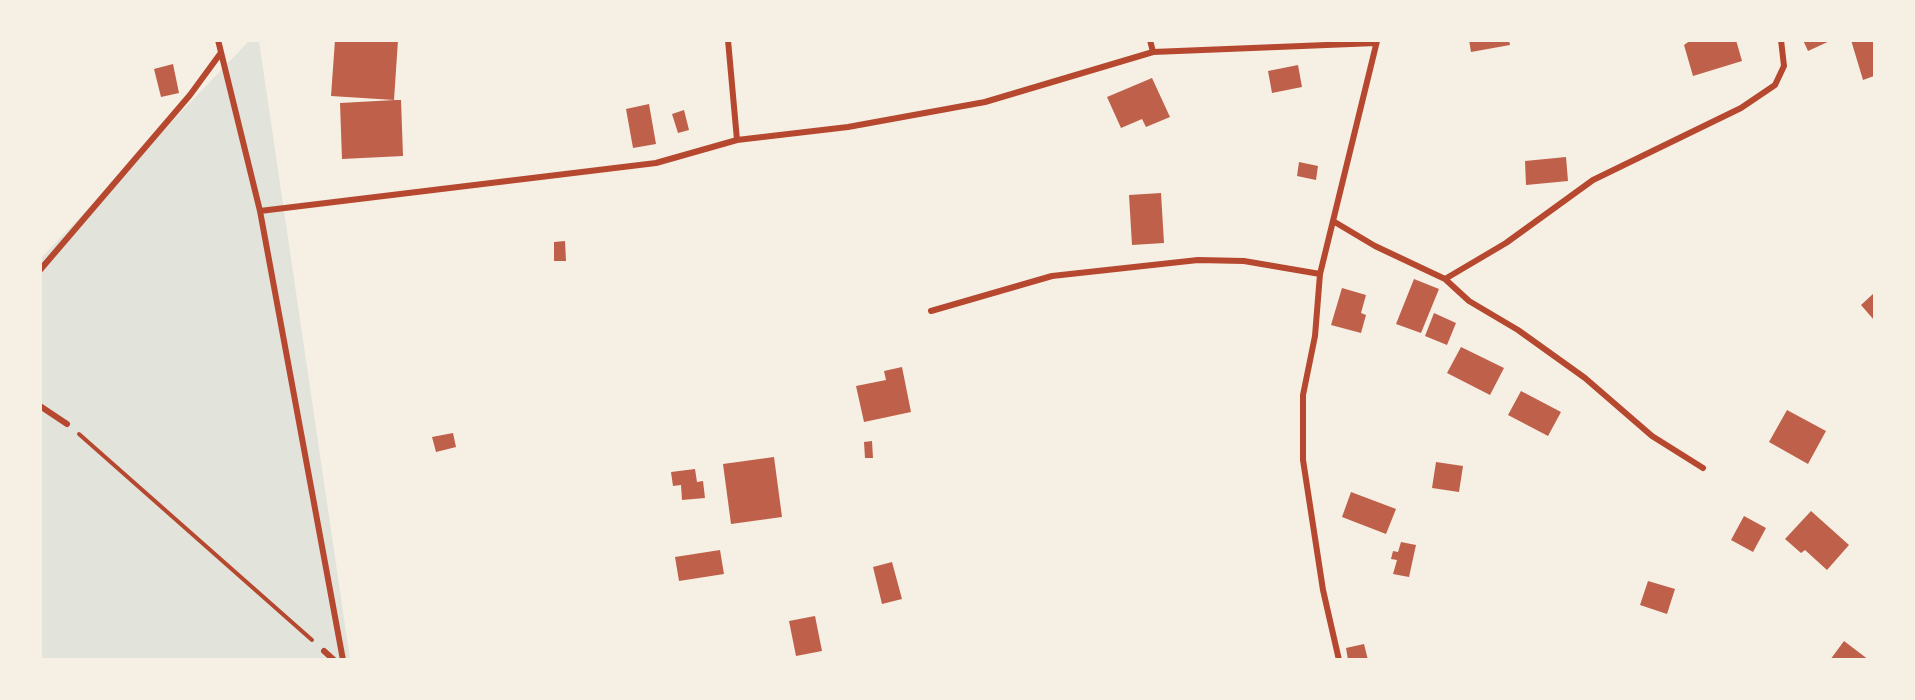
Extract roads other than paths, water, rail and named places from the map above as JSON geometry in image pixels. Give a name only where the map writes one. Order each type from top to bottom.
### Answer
[{"type":"street","points":[[218,40],[260,211],[343,660]]},
{"type":"street","points":[[728,40],[736,140]]},
{"type":"street","points":[[1150,40],[1154,52]]},
{"type":"street","points":[[1445,279],[1506,243],[1593,180],[1741,108],[1775,85],[1784,66],[1781,40]]},
{"type":"street","points":[[260,211],[656,163],[736,140],[848,127],[985,102],[1154,52],[1377,42],[1320,274],[1315,336],[1303,394],[1303,460],[1323,590],[1340,660]]},
{"type":"street","points":[[40,270],[190,95],[220,54]]},
{"type":"street","points":[[1333,221],[1375,246],[1445,279],[1469,301],[1518,330],[1585,378],[1652,435],[1703,468]]},
{"type":"street","points":[[931,311],[1052,276],[1198,260],[1244,261],[1320,274]]},
{"type":"street","points":[[40,406],[67,424]]},
{"type":"street","points":[[324,651],[334,660]]}]
